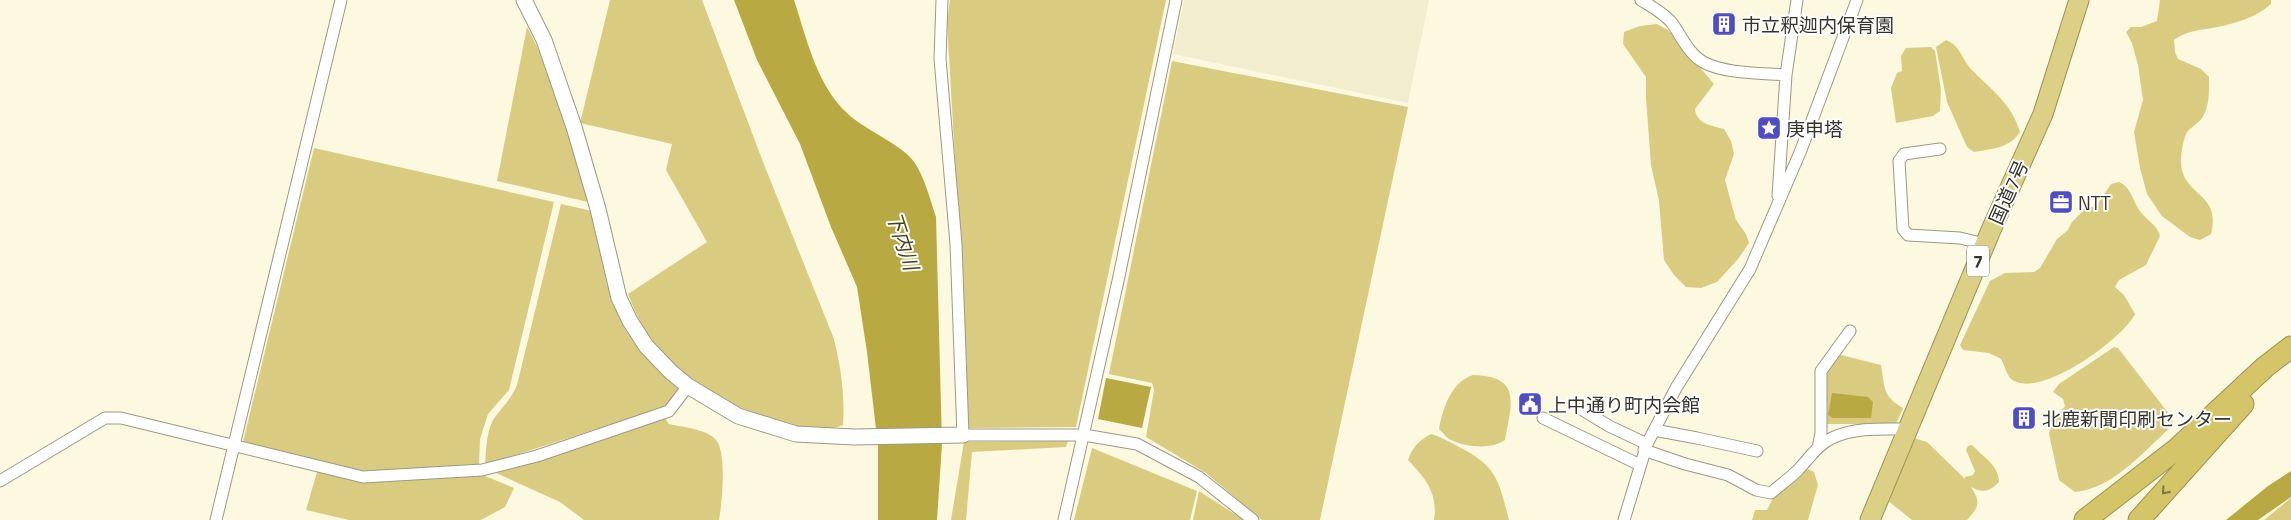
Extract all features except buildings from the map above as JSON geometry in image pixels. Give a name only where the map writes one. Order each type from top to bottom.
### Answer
[{"type":"highway","name":"国道7号","points":[[1870,520],[2042,114],[2079,0]]},
{"type":"highway","points":[[2085,520],[2178,448],[2266,367],[2291,349]]},
{"type":"highway","points":[[2108,520],[2174,461],[2291,349]]},
{"type":"highway","points":[[2139,520],[2291,349]]},
{"type":"street","points":[[216,520],[342,0]]},
{"type":"street","points":[[524,0],[544,40],[574,127],[598,209],[619,298],[630,321],[646,346],[688,386],[738,416],[796,434],[854,437],[1084,435],[1137,444],[1199,477],[1254,520]]},
{"type":"street","points":[[942,0],[940,59],[956,244],[963,435]]},
{"type":"street","points":[[1064,520],[1143,162],[1176,0]]},
{"type":"street","points":[[1641,0],[1656,9],[1671,22],[1689,49],[1702,62],[1719,69],[1786,75]]},
{"type":"street","points":[[1777,203],[1786,75],[1797,0]]},
{"type":"street","points":[[1624,520],[1646,447],[1654,430],[1676,388],[1750,269],[1801,150],[1857,0]]},
{"type":"street","points":[[1940,149],[1904,154],[1899,160],[1903,229],[1908,235],[1960,238],[1986,244]]},
{"type":"street","points":[[1818,448],[1821,433],[1822,371],[1850,331]]},
{"type":"street","points":[[0,481],[105,418],[121,418],[363,477],[482,470],[537,456],[670,410],[688,386]]},
{"type":"street","points":[[1581,409],[1646,447],[1685,464],[1728,475],[1756,490],[1772,492],[1831,438],[1855,431],[1876,428],[1908,429]]},
{"type":"street","points":[[1543,418],[1640,465]]},
{"type":"street","points":[[1654,430],[1757,452]]},
{"type":"shaded area","points":[[610,0],[702,0],[763,162],[834,339],[842,382],[843,425],[823,429],[799,428],[748,412],[699,385],[679,370],[652,342],[643,327],[628,294],[707,242],[666,170],[672,144],[580,123]]},
{"type":"shaded area","points":[[950,0],[1166,0],[1076,427],[966,428],[959,226],[947,23]]},
{"type":"shaded area","points":[[1184,0],[1429,0],[1408,103],[1173,54]]},
{"type":"shaded area","points":[[2160,0],[2271,0],[2271,4],[2265,9],[2246,19],[2189,32],[2174,40],[2178,59],[2201,69],[2209,77],[2205,113],[2186,134],[2181,158],[2183,173],[2187,182],[2206,201],[2211,210],[2213,220],[2211,234],[2200,240],[2190,237],[2162,216],[2147,194],[2140,168],[2134,132],[2143,100],[2138,65],[2132,43],[2126,32],[2131,27],[2141,27],[2157,21]]},
{"type":"shaded area","points":[[1657,24],[1668,30],[1714,84],[1695,109],[1696,114],[1706,124],[1724,129],[1731,141],[1734,154],[1725,180],[1736,220],[1746,234],[1749,243],[1738,259],[1717,282],[1701,288],[1686,287],[1674,275],[1664,260],[1659,201],[1651,165],[1646,77],[1623,44],[1624,32],[1640,26]]},
{"type":"shaded area","points":[[527,27],[555,91],[588,202],[497,181]]},
{"type":"shaded area","points":[[1946,40],[1958,49],[1971,69],[2000,97],[2011,112],[2020,132],[2006,145],[1974,152],[1967,147],[1947,102],[1936,47]]},
{"type":"shaded area","points":[[1931,47],[1935,51],[1941,90],[1940,111],[1933,116],[1896,123],[1891,88],[1897,73],[1902,71],[1901,56],[1906,48]]},
{"type":"shaded area","points":[[1172,61],[1408,107],[1320,520],[1262,520],[1206,473],[1146,437],[1154,390],[1152,383],[1109,374]]},
{"type":"shaded area","points":[[314,148],[554,202],[509,390],[488,414],[480,439],[479,467],[363,472],[243,442]]},
{"type":"shaded area","points":[[2119,182],[2127,188],[2137,207],[2154,225],[2160,236],[2146,265],[2119,280],[2115,287],[2124,295],[2135,314],[2127,325],[2098,351],[2079,364],[2059,375],[2040,382],[2024,384],[2011,379],[2001,359],[1989,353],[1963,350],[1960,345],[1990,281],[2005,273],[2034,272],[2040,268],[2057,239],[2068,230],[2072,222],[2084,210],[2097,205],[2111,184]]},
{"type":"shaded area","points":[[561,204],[592,211],[605,275],[615,308],[622,323],[634,343],[646,357],[679,388],[671,402],[664,407],[485,465],[487,438],[492,422],[517,385]]},
{"type":"shaded area","points":[[2114,347],[2118,348],[2172,418],[2173,425],[2128,467],[2115,476],[2102,484],[2075,492],[2059,480],[2049,434],[2053,421],[2065,406],[2063,399],[2053,392],[2059,384]]},
{"type":"shaded area","points":[[1841,355],[1881,365],[1884,385],[1888,395],[1896,404],[1903,408],[1896,424],[1827,424],[1825,420],[1825,370],[1834,356]]},
{"type":"shaded area","points":[[1473,375],[1489,377],[1500,381],[1507,387],[1510,395],[1510,415],[1505,440],[1493,445],[1478,446],[1457,442],[1449,439],[1439,429],[1449,397],[1459,383]]},
{"type":"shaded area","points":[[664,417],[669,424],[707,433],[716,440],[722,455],[723,466],[719,520],[584,520],[560,502],[496,473]]},
{"type":"shaded area","points":[[1431,434],[1472,454],[1489,468],[1499,485],[1509,520],[1434,520],[1434,502],[1429,487],[1408,460],[1416,445]]},
{"type":"shaded area","points":[[1914,438],[1927,442],[1965,479],[1965,477],[1973,475],[1975,471],[1966,450],[1968,446],[1972,445],[1993,466],[1999,482],[1986,490],[1971,487],[1977,504],[1967,520],[1912,520],[1887,500]]},
{"type":"shaded area","points":[[1068,441],[1066,447],[972,452],[966,520],[951,520],[964,442]]},
{"type":"shaded area","points":[[1092,448],[1197,491],[1190,520],[1074,520]]},
{"type":"shaded area","points":[[1808,469],[1814,472],[1818,485],[1808,520],[1752,520],[1755,510],[1767,510],[1774,496]]},
{"type":"shaded area","points":[[317,472],[360,481],[480,474],[514,488],[505,507],[481,520],[349,520],[306,510]]},
{"type":"shaded area","points":[[1199,491],[1244,520],[1193,520]]},
{"type":"shaded area","points":[[2291,498],[2291,520],[2264,520]]},
{"type":"water","name":"下内川","points":[[734,0],[794,0],[808,45],[827,89],[847,113],[909,156],[919,169],[936,217],[942,444],[937,520],[878,520],[878,446],[857,287],[831,227],[800,144],[757,60]]},
{"type":"water","points":[[1106,378],[1151,387],[1142,428],[1098,419]]},
{"type":"water","points":[[1832,393],[1868,397],[1873,402],[1871,418],[1833,418],[1828,415]]},
{"type":"water","points":[[2291,471],[2291,497],[2258,520],[2226,520],[2268,486]]},
{"type":"place","name":"市立釈迦内保育園","points":[[1724,24]]},
{"type":"place","name":"庚申塔","points":[[1769,128]]},
{"type":"place","name":"NTT","points":[[2061,202]]},
{"type":"place","name":"上中通り町内会館","points":[[1530,404]]},
{"type":"place","name":"北鹿新聞印刷センター","points":[[2024,418]]}]
